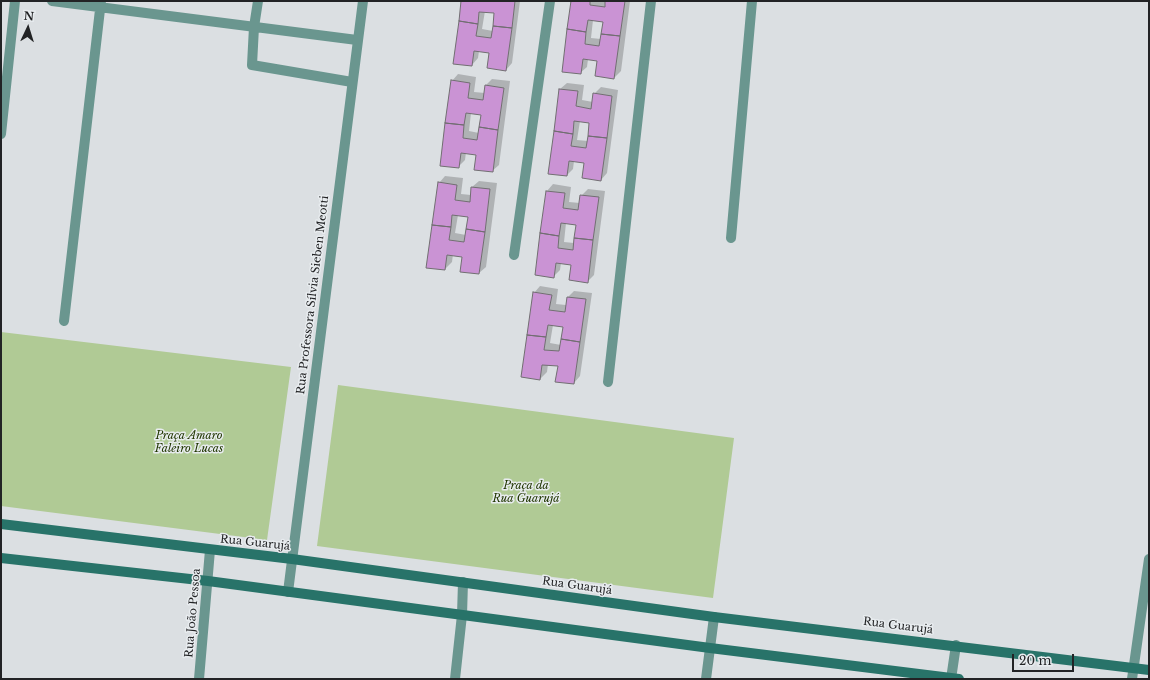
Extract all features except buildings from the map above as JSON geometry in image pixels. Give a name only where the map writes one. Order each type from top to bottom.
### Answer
[{"type":"street","points":[[1,134],[15,1]]},
{"type":"street","points":[[52,1],[101,4],[254,27],[357,40]]},
{"type":"street","points":[[258,1],[254,27],[252,65],[352,82]]},
{"type":"street","name":"Rua Professora Sílvia Sieben Meotti","points":[[288,592],[363,1]]},
{"type":"street","points":[[514,255],[550,1]]},
{"type":"street","points":[[608,382],[651,1]]},
{"type":"street","points":[[731,238],[752,1]]},
{"type":"street","points":[[64,321],[101,4]]},
{"type":"street","name":"Rua Guarujá","points":[[1,524],[292,559],[714,617],[956,645],[1149,670]]},
{"type":"street","name":"Rua João Pessoa","points":[[199,679],[210,550]]},
{"type":"street","points":[[1,558],[208,581],[954,679],[956,645]]},
{"type":"street","points":[[1132,679],[1149,559]]},
{"type":"street","points":[[455,679],[462,615],[463,582]]},
{"type":"street","points":[[706,679],[714,617]]},
{"type":"green space","name":"Praça Amaro Faleiro Lucas","points":[[1,332],[291,367],[267,540],[1,506]]},
{"type":"green space","name":"Praça da Rua Guarujá","points":[[338,385],[734,438],[713,598],[317,546]]}]
